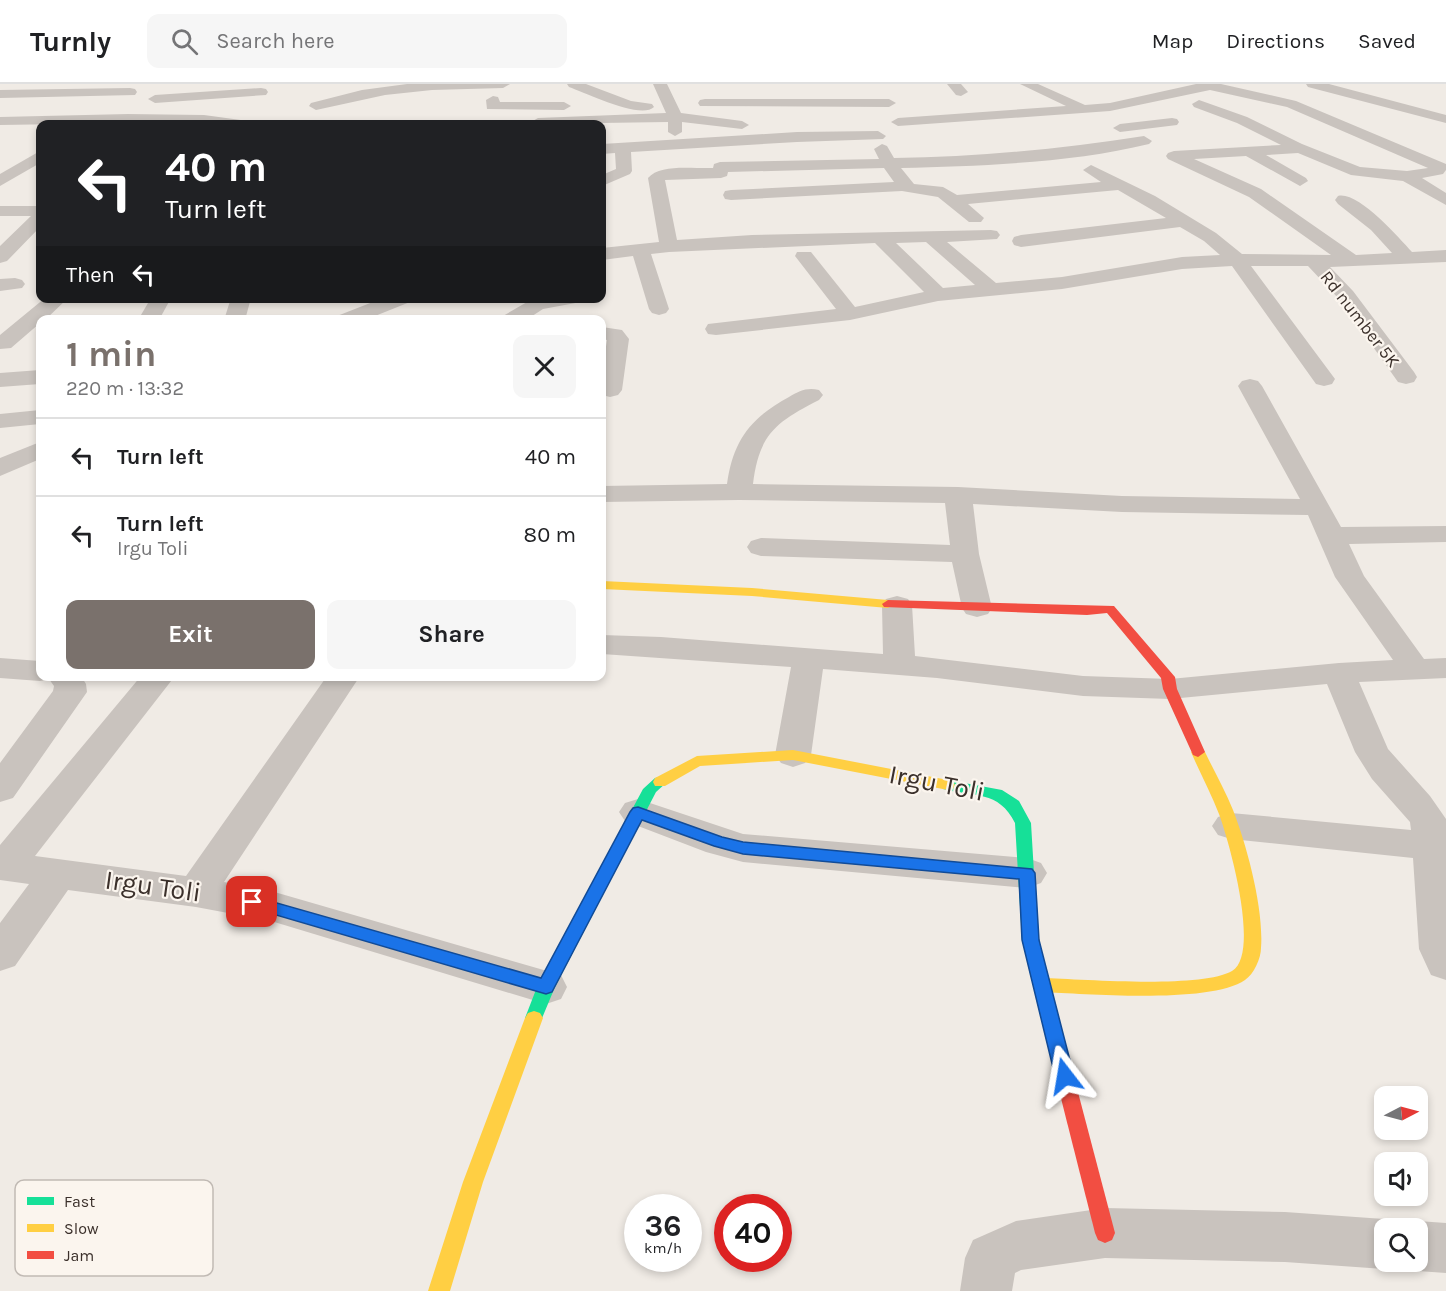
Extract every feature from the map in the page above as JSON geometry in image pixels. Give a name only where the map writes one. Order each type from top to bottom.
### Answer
[{"type":"street","points":[[316,106],[355,94],[384,90],[436,85],[502,84]]},
{"type":"street","points":[[574,84],[629,105]]},
{"type":"street","points":[[660,84],[678,112],[675,146]]},
{"type":"street","points":[[1026,84],[1084,110]]},
{"type":"street","points":[[1313,84],[1446,119]]},
{"type":"street","points":[[975,218],[943,192],[909,189],[889,164],[875,127],[898,122],[1110,107],[1206,85],[1291,104],[1443,169]]},
{"type":"street","points":[[878,90],[900,119],[898,122]]},
{"type":"street","points":[[94,120],[131,91]]},
{"type":"street","points":[[0,94],[131,91],[177,99],[262,93],[211,104],[194,120]]},
{"type":"street","points":[[566,120],[678,112],[783,98],[889,103]]},
{"type":"street","points":[[470,99],[493,100],[492,106],[537,99],[580,106],[629,105],[769,128]]},
{"type":"street","points":[[1199,104],[1242,120],[1357,172],[1407,176],[1443,169]]},
{"type":"street","points":[[606,129],[678,112],[786,138]]},
{"type":"street","points":[[1427,128],[1446,119]]},
{"type":"street","points":[[0,130],[8,121],[36,121]]},
{"type":"street","points":[[1172,122],[1120,128],[1174,156],[1255,193],[1352,261]]},
{"type":"street","points":[[1369,136],[1406,135]]},
{"type":"street","points":[[606,149],[675,146],[713,141],[878,136]]},
{"type":"street","points":[[713,141],[720,170],[752,241]]},
{"type":"street","points":[[669,246],[656,178],[666,174],[797,165],[952,162],[1059,154],[1144,141]]},
{"type":"street","points":[[606,179],[624,171],[624,148]]},
{"type":"street","points":[[1174,156],[1300,148]]},
{"type":"street","points":[[1247,150],[1300,181]]},
{"type":"street","points":[[0,181],[33,165]]},
{"type":"street","points":[[797,165],[816,208]]},
{"type":"street","points":[[1091,170],[1210,237],[1237,260],[1324,379]]},
{"type":"street","points":[[1407,176],[1446,200]]},
{"type":"street","points":[[955,201],[1121,185]]},
{"type":"street","points":[[731,195],[906,186]]},
{"type":"street","points":[[1344,200],[1377,226],[1407,258]]},
{"type":"street","points":[[0,211],[36,211]]},
{"type":"street","points":[[0,256],[36,221]]},
{"type":"street","points":[[1021,241],[1182,221]]},
{"type":"street","points":[[606,253],[669,246],[752,241],[833,231],[880,238],[991,235]]},
{"type":"street","points":[[931,237],[992,290]]},
{"type":"street","points":[[880,238],[938,296]]},
{"type":"street","points":[[15,242],[36,243]]},
{"type":"street","points":[[640,249],[659,309]]},
{"type":"street","points":[[804,256],[850,314]]},
{"type":"street","points":[[716,329],[850,314],[938,296],[1062,283],[1182,263],[1237,260],[1352,261],[1446,256]]},
{"type":"street","name":"Rd number 5K","points":[[1314,261],[1346,295],[1406,377]]},
{"type":"street","points":[[37,315],[52,303]]},
{"type":"street","points":[[357,315],[390,303]]},
{"type":"street","points":[[518,315],[537,304],[543,303]]},
{"type":"street","points":[[2,343],[36,316]]},
{"type":"street","points":[[606,334],[614,335],[618,339],[610,390]]},
{"type":"street","points":[[2,343],[31,343]]},
{"type":"street","points":[[0,380],[36,377]]},
{"type":"street","points":[[1250,386],[1318,507],[1350,577],[1431,668]]},
{"type":"street","points":[[739,492],[747,449],[756,435],[789,406],[811,395]]},
{"type":"street","points":[[0,421],[36,417]]},
{"type":"street","points":[[0,468],[36,452]]},
{"type":"street","points":[[606,494],[739,492],[958,495],[1122,504],[1318,507]]},
{"type":"street","points":[[958,495],[964,554],[977,608]]},
{"type":"street","points":[[1331,536],[1446,534]]},
{"type":"street","points":[[761,547],[964,554]]},
{"type":"street","points":[[606,585],[752,592],[897,605],[1087,611],[1110,609],[1168,677],[1170,688],[1231,826],[1251,920],[1254,950],[1249,963],[1238,976],[1214,984],[1184,987],[1042,985]]},
{"type":"street","points":[[897,605],[899,665]]},
{"type":"street","points":[[606,645],[661,647],[899,665],[1083,686],[1170,688],[1340,673],[1431,668]]},
{"type":"street","points":[[793,755],[809,658]]},
{"type":"street","points":[[0,668],[36,671]]},
{"type":"street","points":[[1340,673],[1372,751],[1386,771],[1420,804],[1436,830],[1440,949],[1446,963]]},
{"type":"street","points":[[0,789],[70,692],[70,684],[67,681]]},
{"type":"street","points":[[3,866],[155,681]]},
{"type":"street","points":[[196,892],[341,681]]},
{"type":"street","name":"Irgu Toli","points":[[439,1291],[473,1182],[546,987],[650,789],[674,772],[697,761],[793,755],[997,794],[1014,805],[1023,823],[1030,940],[1105,1233]]},
{"type":"street","points":[[638,812],[719,842],[743,848],[1027,873]]},
{"type":"street","points":[[1231,826],[1436,830]]},
{"type":"street","name":"Irgu Toli","points":[[3,866],[196,892],[271,906],[546,987]]},
{"type":"street","points":[[0,954],[58,874]]},
{"type":"street","points":[[986,1291],[990,1258],[1016,1246],[1105,1233],[1285,1237],[1374,1243]]},
{"type":"street","points":[[1428,1247],[1446,1248]]},
{"type":"traffic: fast","points":[[534,1018],[546,987],[650,789],[660,782]]},
{"type":"traffic: fast","points":[[948,785],[997,794],[1014,805],[1023,823],[1030,940],[1055,1039]]},
{"type":"traffic: slow","points":[[606,585],[752,592],[888,604]]},
{"type":"traffic: slow","points":[[1042,985],[1114,988],[1200,986],[1223,982],[1238,976],[1246,968],[1253,949],[1253,937],[1235,839],[1220,799],[1198,752]]},
{"type":"traffic: slow","points":[[660,782],[697,761],[793,755],[948,785]]},
{"type":"traffic: slow","points":[[439,1291],[473,1182],[534,1018]]},
{"type":"traffic: jam","points":[[888,604],[1087,611],[1110,609],[1168,677],[1170,689],[1198,752]]},
{"type":"traffic: jam","points":[[1055,1039],[1105,1233]]},
{"type":"route","points":[[252,902],[546,987],[638,812],[719,842],[743,848],[1027,873],[1030,940],[1065,1076]]}]
